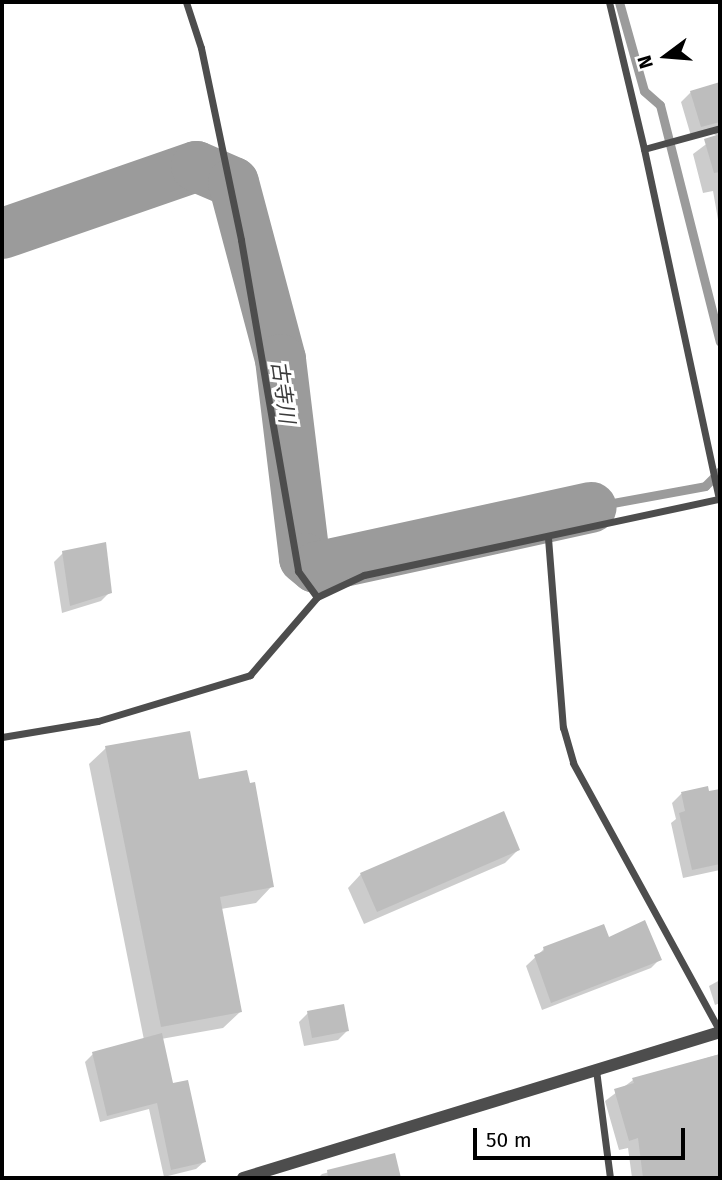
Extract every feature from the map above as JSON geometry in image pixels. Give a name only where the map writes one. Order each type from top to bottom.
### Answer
[{"type":"street","points":[[186,2],[201,48],[241,240],[298,571],[317,597]]},
{"type":"street","points":[[2,737],[98,721],[250,675],[317,597],[364,575],[548,538],[720,499],[644,149],[609,2]]},
{"type":"street","points":[[644,149],[720,128]]},
{"type":"street","points":[[243,1178],[720,1032],[573,763],[563,727],[548,538]]},
{"type":"street","points":[[596,1070],[610,1178]]},
{"type":"building","points":[[720,82],[720,122],[701,127],[690,91]]},
{"type":"building","points":[[720,134],[720,172],[714,173],[704,139]]},
{"type":"building","points":[[106,542],[112,593],[70,606],[62,551]]},
{"type":"building","points":[[190,731],[199,779],[247,770],[250,783],[255,782],[274,887],[220,897],[242,1012],[161,1027],[105,746]]},
{"type":"building","points":[[708,786],[709,791],[720,789],[720,864],[692,870],[679,813],[685,811],[681,792]]},
{"type":"building","points":[[504,811],[520,850],[377,912],[360,873]]},
{"type":"building","points":[[645,920],[662,960],[551,1003],[534,955],[544,951],[543,947],[604,924],[609,937]]},
{"type":"building","points":[[344,1004],[349,1031],[312,1038],[307,1011]]},
{"type":"building","points":[[162,1033],[173,1083],[188,1080],[206,1162],[171,1170],[157,1103],[107,1116],[92,1052]]},
{"type":"building","points":[[720,1054],[720,1178],[643,1178],[638,1138],[629,1141],[614,1089],[634,1083],[632,1078]]},
{"type":"building","points":[[395,1153],[401,1178],[328,1178],[327,1170]]},
{"type":"waterway","points":[[619,2],[644,91],[660,105],[720,342]]},
{"type":"waterway","name":"古寺川","points":[[2,233],[196,166],[233,182],[280,359],[304,558],[315,567],[591,507]]},
{"type":"waterway","points":[[591,507],[705,486],[720,471]]}]
